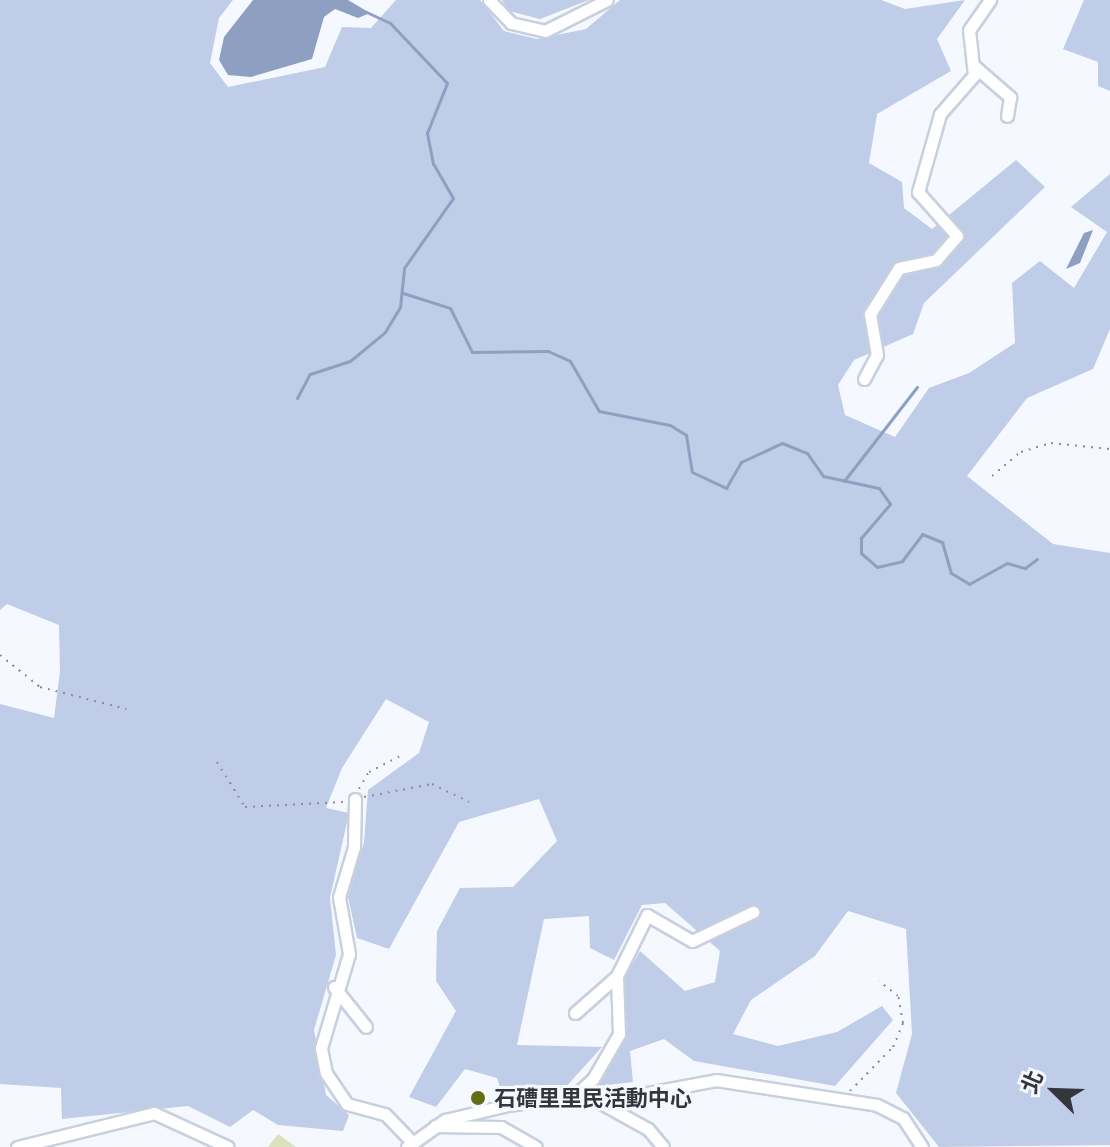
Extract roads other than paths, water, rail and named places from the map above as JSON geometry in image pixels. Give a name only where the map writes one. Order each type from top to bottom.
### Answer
[{"type":"lane","points":[[489,0],[511,23],[545,31],[607,0]]},
{"type":"lane","points":[[864,379],[877,355],[870,314],[899,268],[936,260],[957,236],[918,192],[940,114],[967,85],[974,66],[969,30],[990,0]]},
{"type":"lane","points":[[974,66],[1010,97],[1007,116]]},
{"type":"lane","points":[[355,799],[354,847],[339,897],[349,954],[334,987],[321,1048],[326,1073],[347,1104],[385,1114],[410,1144],[435,1126],[574,1096],[599,1102],[648,1129],[663,1147]]},
{"type":"lane","points":[[575,1013],[617,976],[647,915],[692,941],[753,912]]},
{"type":"lane","points":[[574,1096],[593,1079],[619,1034],[617,976]]},
{"type":"lane","points":[[334,987],[366,1027]]},
{"type":"lane","points":[[599,1102],[716,1080],[845,1099],[903,1118],[922,1147]]},
{"type":"lane","points":[[17,1147],[154,1113],[228,1147]]},
{"type":"lane","points":[[435,1126],[501,1127],[536,1147]]},
{"type":"waterway","points":[[297,398],[310,374],[350,361],[385,332],[400,307],[404,268],[453,198],[433,164],[427,133],[447,83],[390,23],[366,12]]},
{"type":"waterway","points":[[403,293],[450,308],[472,352],[548,351],[570,361],[599,411],[670,425],[686,435],[692,472],[726,488],[741,462],[782,443],[807,453],[823,476],[879,488],[890,504],[861,538],[861,553],[877,567],[902,561],[922,534],[942,542],[951,573],[969,584],[1007,563],[1025,568],[1037,559]]},
{"type":"waterway","points":[[844,481],[917,387]]},
{"type":"place","name":"石𥕢里里民活動中心","points":[[478,1098]]}]
